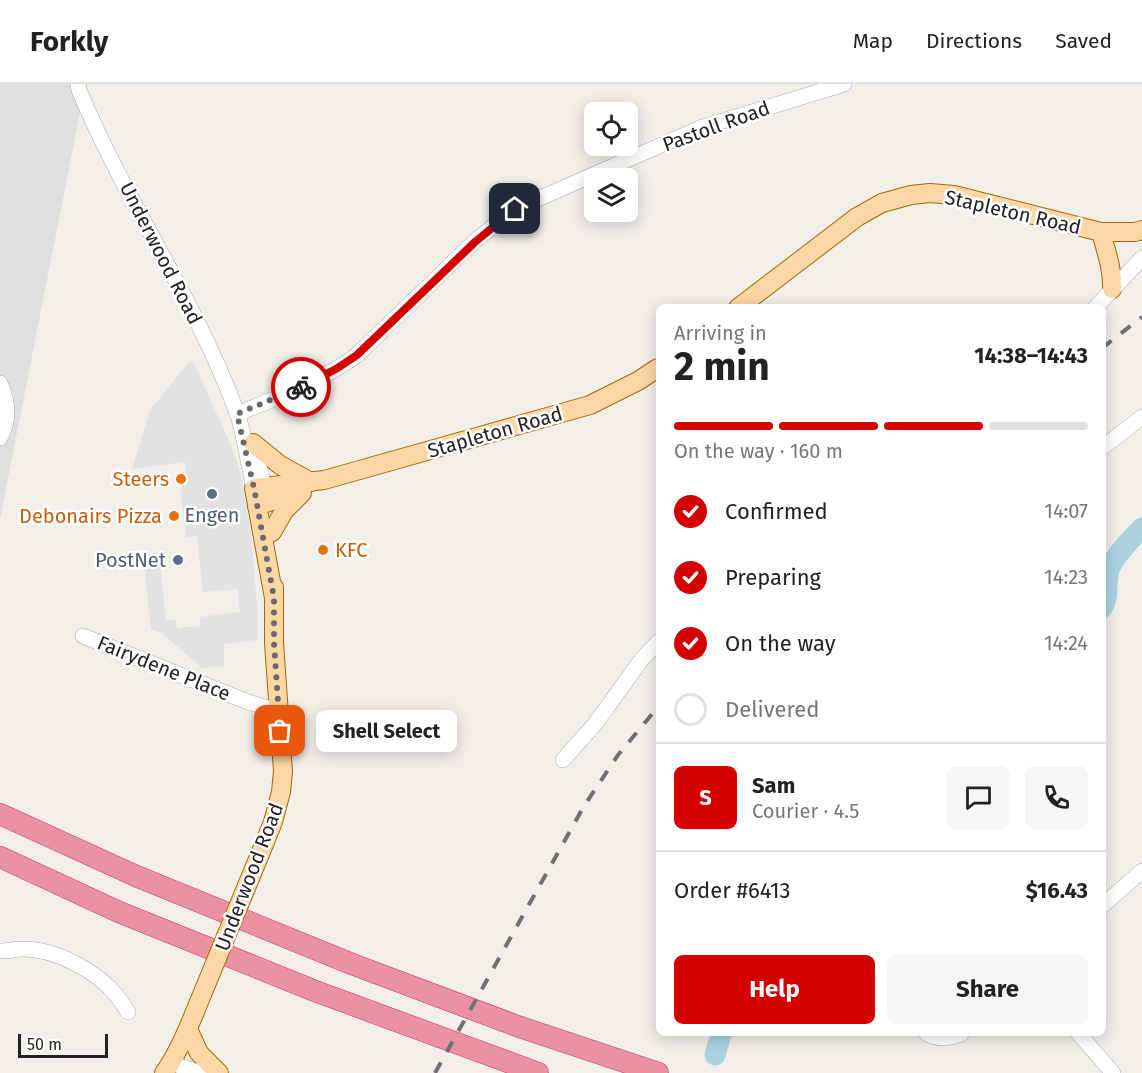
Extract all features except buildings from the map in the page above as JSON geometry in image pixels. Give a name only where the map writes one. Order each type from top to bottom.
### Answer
[{"type":"highway","points":[[0,814],[136,876],[352,964],[517,1026],[658,1073]]},
{"type":"highway","points":[[0,857],[119,912],[315,992],[538,1073]]},
{"type":"main road","name":"Stapleton Road","points":[[743,304],[857,217],[882,203],[911,195],[930,193],[954,195],[1101,232],[1142,230]]},
{"type":"main road","points":[[1101,232],[1111,270],[1112,289]]},
{"type":"main road","name":"Stapleton Road","points":[[260,496],[315,484],[590,405],[656,369]]},
{"type":"main road","points":[[253,443],[280,465],[315,484],[299,495],[284,511],[272,532]]},
{"type":"main road","name":"Underwood Road","points":[[168,1068],[191,1022],[260,854],[273,822],[281,792],[283,771],[274,643],[275,558],[272,532],[260,496]]},
{"type":"main road","name":"Underwood Road","points":[[260,496],[274,598]]},
{"type":"main road","points":[[191,1022],[199,1053],[219,1073]]},
{"type":"street","name":"Pastoll Road","points":[[239,419],[348,362],[475,242],[515,209],[700,128],[844,84]]},
{"type":"street","name":"Underwood Road","points":[[78,86],[94,125],[213,355],[239,419],[260,496]]},
{"type":"street","points":[[1099,304],[1142,258]]},
{"type":"street","points":[[0,383],[7,404],[6,420],[0,438]]},
{"type":"street","points":[[1106,445],[1142,417]]},
{"type":"street","name":"Underwood Road","points":[[239,419],[253,443],[260,496]]},
{"type":"street","name":"Fairydene Place","points":[[84,636],[248,702],[278,711]]},
{"type":"street","points":[[563,760],[656,644]]},
{"type":"street","points":[[1106,902],[1142,871]]},
{"type":"street","points":[[0,951],[24,949],[47,952],[83,967],[117,995],[128,1012]]},
{"type":"street","points":[[931,1036],[947,1038],[954,1036]]},
{"type":"street","points":[[1081,1036],[1113,1073]]},
{"type":"street","points":[[168,1068],[201,1073]]},
{"type":"shaded area","points":[[0,84],[87,84],[0,519]]},
{"type":"shaded area","points":[[193,361],[233,450],[241,475],[251,532],[258,620],[257,640],[224,644],[224,666],[202,668],[162,633],[151,630],[145,572],[137,555],[159,553],[166,621],[176,620],[177,628],[200,626],[200,617],[240,612],[238,589],[203,592],[197,536],[186,537],[180,484],[188,483],[185,462],[132,469],[150,410],[189,362]]},
{"type":"waterway","points":[[1106,599],[1111,565],[1142,528]]},
{"type":"waterway","points":[[715,1055],[720,1036]]},
{"type":"railway","points":[[1106,345],[1142,317]]},
{"type":"railway","points":[[435,1073],[584,806],[618,755],[656,709]]},
{"type":"way so far","points":[[280,731],[274,643],[274,598],[254,488],[237,414],[301,387]]},
{"type":"place","name":"Steers","points":[[181,479]]},
{"type":"place","name":"Engen","points":[[212,494]]},
{"type":"place","name":"Debonairs Pizza","points":[[174,516]]},
{"type":"place","name":"KFC","points":[[323,550]]},
{"type":"place","name":"PostNet","points":[[178,560]]},
{"type":"place","name":"Shell Select","points":[[280,731]]},
{"type":"route","points":[[301,387],[357,355],[475,242],[515,209]]}]
